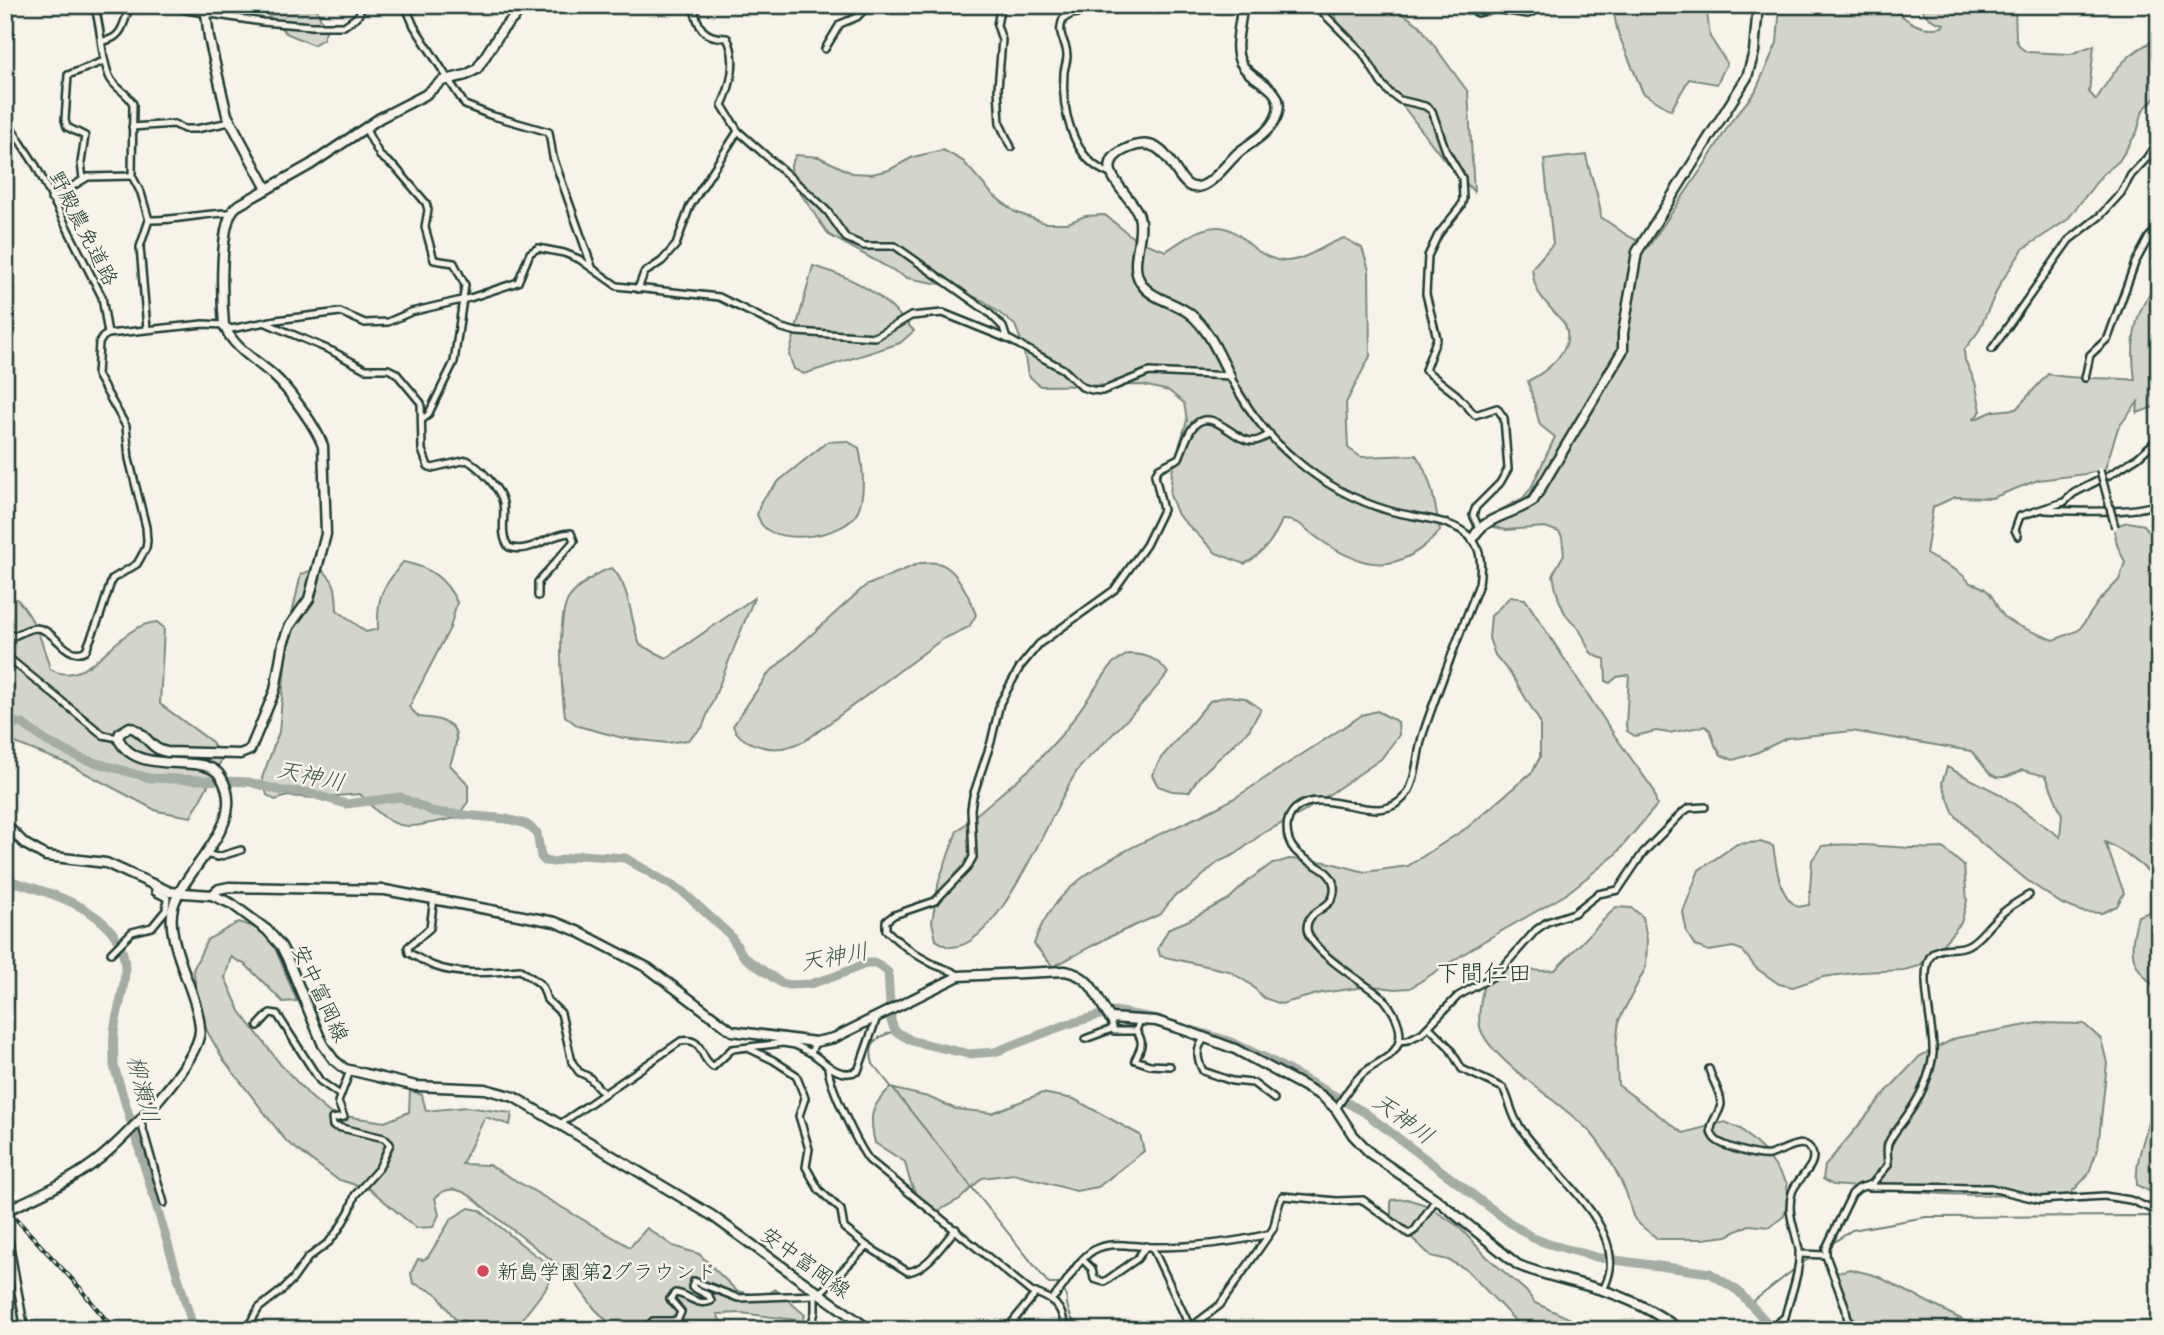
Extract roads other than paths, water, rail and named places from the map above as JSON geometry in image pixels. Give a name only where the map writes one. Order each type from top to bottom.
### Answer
[{"type":"street","points":[[94,5],[103,41],[104,61],[112,84],[129,96],[132,102],[132,176],[141,192],[149,220],[140,247],[147,329]]},
{"type":"street","points":[[103,41],[114,38],[121,30],[130,5]]},
{"type":"street","points":[[174,5],[186,10],[205,9],[300,25],[344,26],[358,16],[363,5]]},
{"type":"street","points":[[405,5],[414,26],[465,105],[549,132],[553,158],[592,267]]},
{"type":"street","points":[[149,220],[169,221],[196,215],[229,213],[310,166],[365,128],[425,95],[449,78],[466,75],[477,69],[502,30],[526,5]]},
{"type":"street","points":[[693,5],[702,30],[713,38],[727,38],[731,46],[731,82],[722,105],[738,131],[817,201],[846,238],[864,246],[895,246],[988,312],[1003,327],[1007,339]]},
{"type":"street","points":[[825,50],[840,24],[858,17],[869,5]]},
{"type":"street","points":[[1001,5],[997,25],[1002,40],[998,88],[1000,124],[1011,147]]},
{"type":"street","points":[[1102,5],[1101,9],[1072,14],[1063,19],[1060,35],[1067,52],[1064,90],[1067,113],[1076,143],[1088,158],[1111,174],[1139,216],[1141,231],[1135,266],[1137,278],[1149,293],[1182,308],[1199,322],[1244,404],[1302,465],[1321,480],[1349,495],[1390,510],[1451,526],[1473,539],[1480,558],[1479,584],[1423,734],[1407,795],[1397,804],[1385,808],[1367,809],[1311,802],[1292,812],[1287,824],[1287,834],[1294,849],[1331,876],[1334,884],[1335,891],[1328,906],[1309,919],[1307,929],[1310,935],[1324,953],[1384,999],[1398,1020],[1399,1041],[1393,1052],[1359,1076],[1338,1106]]},
{"type":"street","points":[[1111,174],[1112,162],[1118,154],[1132,147],[1152,145],[1166,153],[1183,183],[1202,185],[1208,183],[1232,158],[1273,125],[1278,113],[1278,102],[1271,87],[1248,73],[1238,55],[1242,5]]},
{"type":"street","points":[[1315,5],[1363,53],[1390,93],[1400,100],[1425,106],[1432,111],[1446,151],[1462,178],[1461,206],[1438,235],[1428,256],[1426,294],[1437,338],[1425,370],[1457,395],[1475,415],[1497,408],[1504,418],[1508,469],[1500,483],[1476,507],[1473,515],[1479,528]]},
{"type":"street","points":[[1469,5],[1477,13],[1495,9],[1518,14],[1528,14],[1548,5]]},
{"type":"street","points":[[1473,539],[1479,528],[1520,510],[1533,501],[1623,350],[1623,333],[1637,252],[1747,77],[1754,52],[1758,5]]},
{"type":"street","points":[[205,9],[209,38],[230,122],[267,189]]},
{"type":"street","points":[[83,179],[85,136],[67,127],[65,120],[68,75],[104,61]]},
{"type":"street","name":"野殿農免道路","points":[[5,118],[36,166],[102,297],[108,334],[99,343],[97,375],[127,426],[129,459],[146,527],[146,548],[137,564],[112,579],[86,650],[81,653],[71,652],[40,629],[14,636],[5,632]]},
{"type":"street","points":[[132,127],[174,124],[184,129],[196,129],[230,122]]},
{"type":"street","points":[[365,128],[380,156],[397,169],[426,203],[428,210],[425,227],[434,260],[454,263],[463,277],[464,299],[453,368],[428,415],[423,419]]},
{"type":"street","points":[[638,289],[644,273],[662,261],[676,245],[690,206],[738,131]]},
{"type":"street","points":[[1992,349],[2069,240],[2100,216],[2121,193],[2131,175],[2159,140]]},
{"type":"street","points":[[51,198],[93,176],[132,176]]},
{"type":"street","points":[[118,738],[120,733],[130,727],[136,729],[158,751],[240,754],[250,750],[275,690],[283,644],[289,627],[309,598],[326,534],[323,446],[318,432],[285,387],[249,356],[224,326],[223,247],[229,213]]},
{"type":"street","points":[[2085,378],[2090,355],[2108,338],[2135,263],[2149,237],[2159,228]]},
{"type":"street","points":[[108,334],[203,324],[231,329],[340,312],[365,323],[388,323],[411,312],[517,282],[530,253],[538,248],[564,253],[592,267],[617,286],[719,297],[782,328],[797,332],[874,337],[911,316],[943,313],[1007,339],[1063,369],[1082,387],[1092,390],[1102,391],[1149,372],[1230,376]]},
{"type":"street","points":[[266,323],[332,351],[365,369],[388,369],[396,373],[421,403],[422,450],[428,466],[432,468],[467,460],[500,490],[504,539],[509,547],[524,549],[567,533],[574,536],[574,541],[538,582],[538,596]]},
{"type":"street","points":[[959,976],[952,970],[935,965],[894,937],[886,930],[886,921],[894,915],[935,901],[967,868],[973,857],[973,796],[991,742],[998,710],[1008,687],[1039,645],[1114,590],[1146,545],[1163,510],[1155,475],[1159,468],[1179,458],[1193,426],[1203,420],[1213,420],[1246,440],[1255,441],[1270,434]]},
{"type":"street","points":[[2018,536],[2015,530],[2020,516],[2064,502],[2074,493],[2138,457],[2159,438]]},
{"type":"street","points":[[2101,470],[2115,527]]},
{"type":"street","points":[[2035,510],[2102,511],[2148,506],[2159,502]]},
{"type":"street","points":[[5,658],[10,659],[103,735],[118,738],[128,752],[157,763],[204,765],[215,769],[222,778],[228,797],[225,825],[204,854],[173,907],[173,931],[200,1026],[200,1035],[188,1063],[127,1135],[94,1163],[5,1211]]},
{"type":"street","points":[[1399,1041],[1415,1037],[1429,1027],[1458,996],[1492,977],[1536,930],[1547,922],[1574,913],[1598,894],[1618,890],[1643,853],[1682,813],[1689,808],[1705,807]]},
{"type":"street","name":"安中富岡線","points":[[5,824],[26,844],[46,856],[106,863],[155,886],[180,894],[212,895],[232,905],[275,937],[287,958],[323,1045],[334,1060],[350,1071],[416,1086],[495,1090],[514,1097],[711,1215],[870,1330]]},
{"type":"street","points":[[204,854],[218,858],[241,850]]},
{"type":"street","points":[[111,953],[134,931],[152,927],[164,913],[167,898],[155,892],[155,886]]},
{"type":"street","points":[[212,895],[217,890],[229,887],[385,890],[566,926],[662,976],[732,1031],[815,1042],[834,1038],[959,976],[1065,971],[1078,974],[1088,982],[1108,1014],[1112,1029]]},
{"type":"street","points":[[1865,1187],[1879,1177],[1888,1165],[1887,1146],[1926,1082],[1933,1054],[1933,1027],[1927,987],[1931,956],[1943,949],[1962,948],[1971,944],[2003,911],[2029,895]]},
{"type":"street","points":[[434,898],[430,928],[408,947],[409,953],[435,967],[487,973],[520,970],[539,983],[547,1000],[561,1013],[572,1062],[579,1072],[589,1077],[604,1094]]},
{"type":"street","points":[[258,1026],[270,1013],[277,1014],[320,1081],[340,1095]]},
{"type":"street","points":[[1108,1014],[1170,1025],[1235,1049],[1310,1090],[1338,1106],[1353,1135],[1371,1154],[1436,1199],[1518,1265],[1603,1290],[1651,1309],[1680,1330]]},
{"type":"street","points":[[828,1068],[849,1075],[858,1071],[881,1015]]},
{"type":"street","points":[[1136,1031],[1140,1020]]},
{"type":"street","points":[[1429,1027],[1449,1046],[1462,1069],[1503,1087],[1518,1125],[1563,1176],[1599,1225],[1609,1248],[1610,1270],[1603,1290]]},
{"type":"street","points":[[1085,1039],[1112,1029],[1136,1031],[1142,1038],[1137,1062],[1170,1066]]},
{"type":"street","points":[[1205,1038],[1200,1043],[1197,1058],[1203,1071],[1232,1081],[1253,1083],[1274,1099]]},
{"type":"street","points":[[560,1124],[681,1041],[692,1040],[697,1044],[708,1064],[713,1067],[732,1049],[783,1043],[794,1045],[821,1060],[828,1068],[846,1116],[869,1160],[1031,1292],[1052,1298],[1061,1309],[1065,1330]]},
{"type":"street","points":[[810,1053],[815,1042]]},
{"type":"street","points":[[747,1047],[774,1059],[796,1075],[805,1098],[799,1116],[809,1149],[806,1167],[819,1190],[841,1210],[844,1228],[866,1246],[908,1272],[915,1271],[929,1260],[956,1229]]},
{"type":"street","points":[[1709,1069],[1721,1100],[1720,1108],[1712,1122],[1712,1134],[1717,1142],[1757,1155],[1769,1155],[1795,1145],[1804,1145],[1812,1151],[1811,1164],[1795,1183],[1790,1198],[1790,1218],[1799,1254],[1786,1313],[1769,1330]]},
{"type":"street","points":[[246,1330],[259,1308],[287,1285],[308,1258],[340,1229],[355,1195],[379,1168],[388,1149],[390,1144],[384,1138],[332,1126],[332,1119],[344,1117],[338,1102],[350,1071]]},
{"type":"street","points":[[140,1120],[164,1203]]},
{"type":"street","points":[[1850,1330],[1845,1306],[1826,1255],[1827,1242],[1852,1194],[1858,1188],[1990,1188],[2040,1200],[2104,1196],[2130,1200],[2159,1212]]},
{"type":"street","points":[[1149,1247],[1191,1329],[1220,1305],[1269,1234],[1278,1216],[1279,1201],[1283,1196],[1337,1202],[1363,1200],[1409,1234],[1415,1230],[1436,1199]]},
{"type":"street","points":[[5,1219],[25,1330]]},
{"type":"street","points":[[1052,1298],[1065,1286],[1074,1268],[1095,1250],[1108,1245],[1149,1247],[1243,1240],[1269,1234]]},
{"type":"street","points":[[810,1330],[817,1294],[866,1246]]},
{"type":"street","points":[[1083,1260],[1092,1269],[1094,1279],[1104,1282],[1137,1259],[1149,1247]]},
{"type":"street","points":[[1799,1254],[1826,1255]]},
{"type":"street","points":[[644,1330],[653,1321],[678,1319],[681,1312],[670,1299],[675,1293],[698,1302],[711,1301],[709,1296],[692,1287],[694,1281],[738,1298],[817,1294]]},
{"type":"street","points":[[1006,1330],[1036,1293]]},
{"type":"street","points":[[1657,1330],[1669,1321]]},
{"type":"waterway","name":"天神川","points":[[5,721],[23,724],[46,741],[80,758],[149,778],[249,782],[282,791],[306,792],[346,804],[400,797],[434,812],[507,819],[526,824],[537,833],[541,857],[545,861],[554,862],[581,855],[625,858],[683,892],[730,935],[744,957],[781,983],[810,984],[868,963],[876,963],[888,972],[891,1021],[895,1031],[912,1041],[969,1054],[995,1052],[1065,1025],[1114,1011],[1159,1019]]},
{"type":"waterway","name":"柳瀬川","points":[[5,879],[63,898],[82,908],[99,919],[113,933],[122,950],[125,978],[114,1033],[114,1066],[194,1330]]},
{"type":"waterway","name":"天神川","points":[[1192,1030],[1229,1041],[1266,1058],[1364,1112],[1533,1238],[1600,1258],[1710,1273],[1738,1291],[1774,1330]]},
{"type":"waterway","points":[[895,1031],[878,1039],[872,1046],[873,1064],[1049,1284],[1061,1284]]},
{"type":"waterway","points":[[1830,1245],[1852,1230],[1926,1217],[2159,1218]]},
{"type":"waterway","points":[[1801,1264],[1813,1256]]},
{"type":"waterway","points":[[1751,1303],[1796,1268]]},
{"type":"waterway","points":[[1063,1289],[1075,1323],[1085,1328],[1109,1330]]},
{"type":"railway","points":[[5,1207],[80,1288],[114,1330]]},
{"type":"place","name":"新島学園第2グラウンド","points":[[483,1271]]},
{"type":"district","name":"下間仁田","points":[[1484,972]]}]
